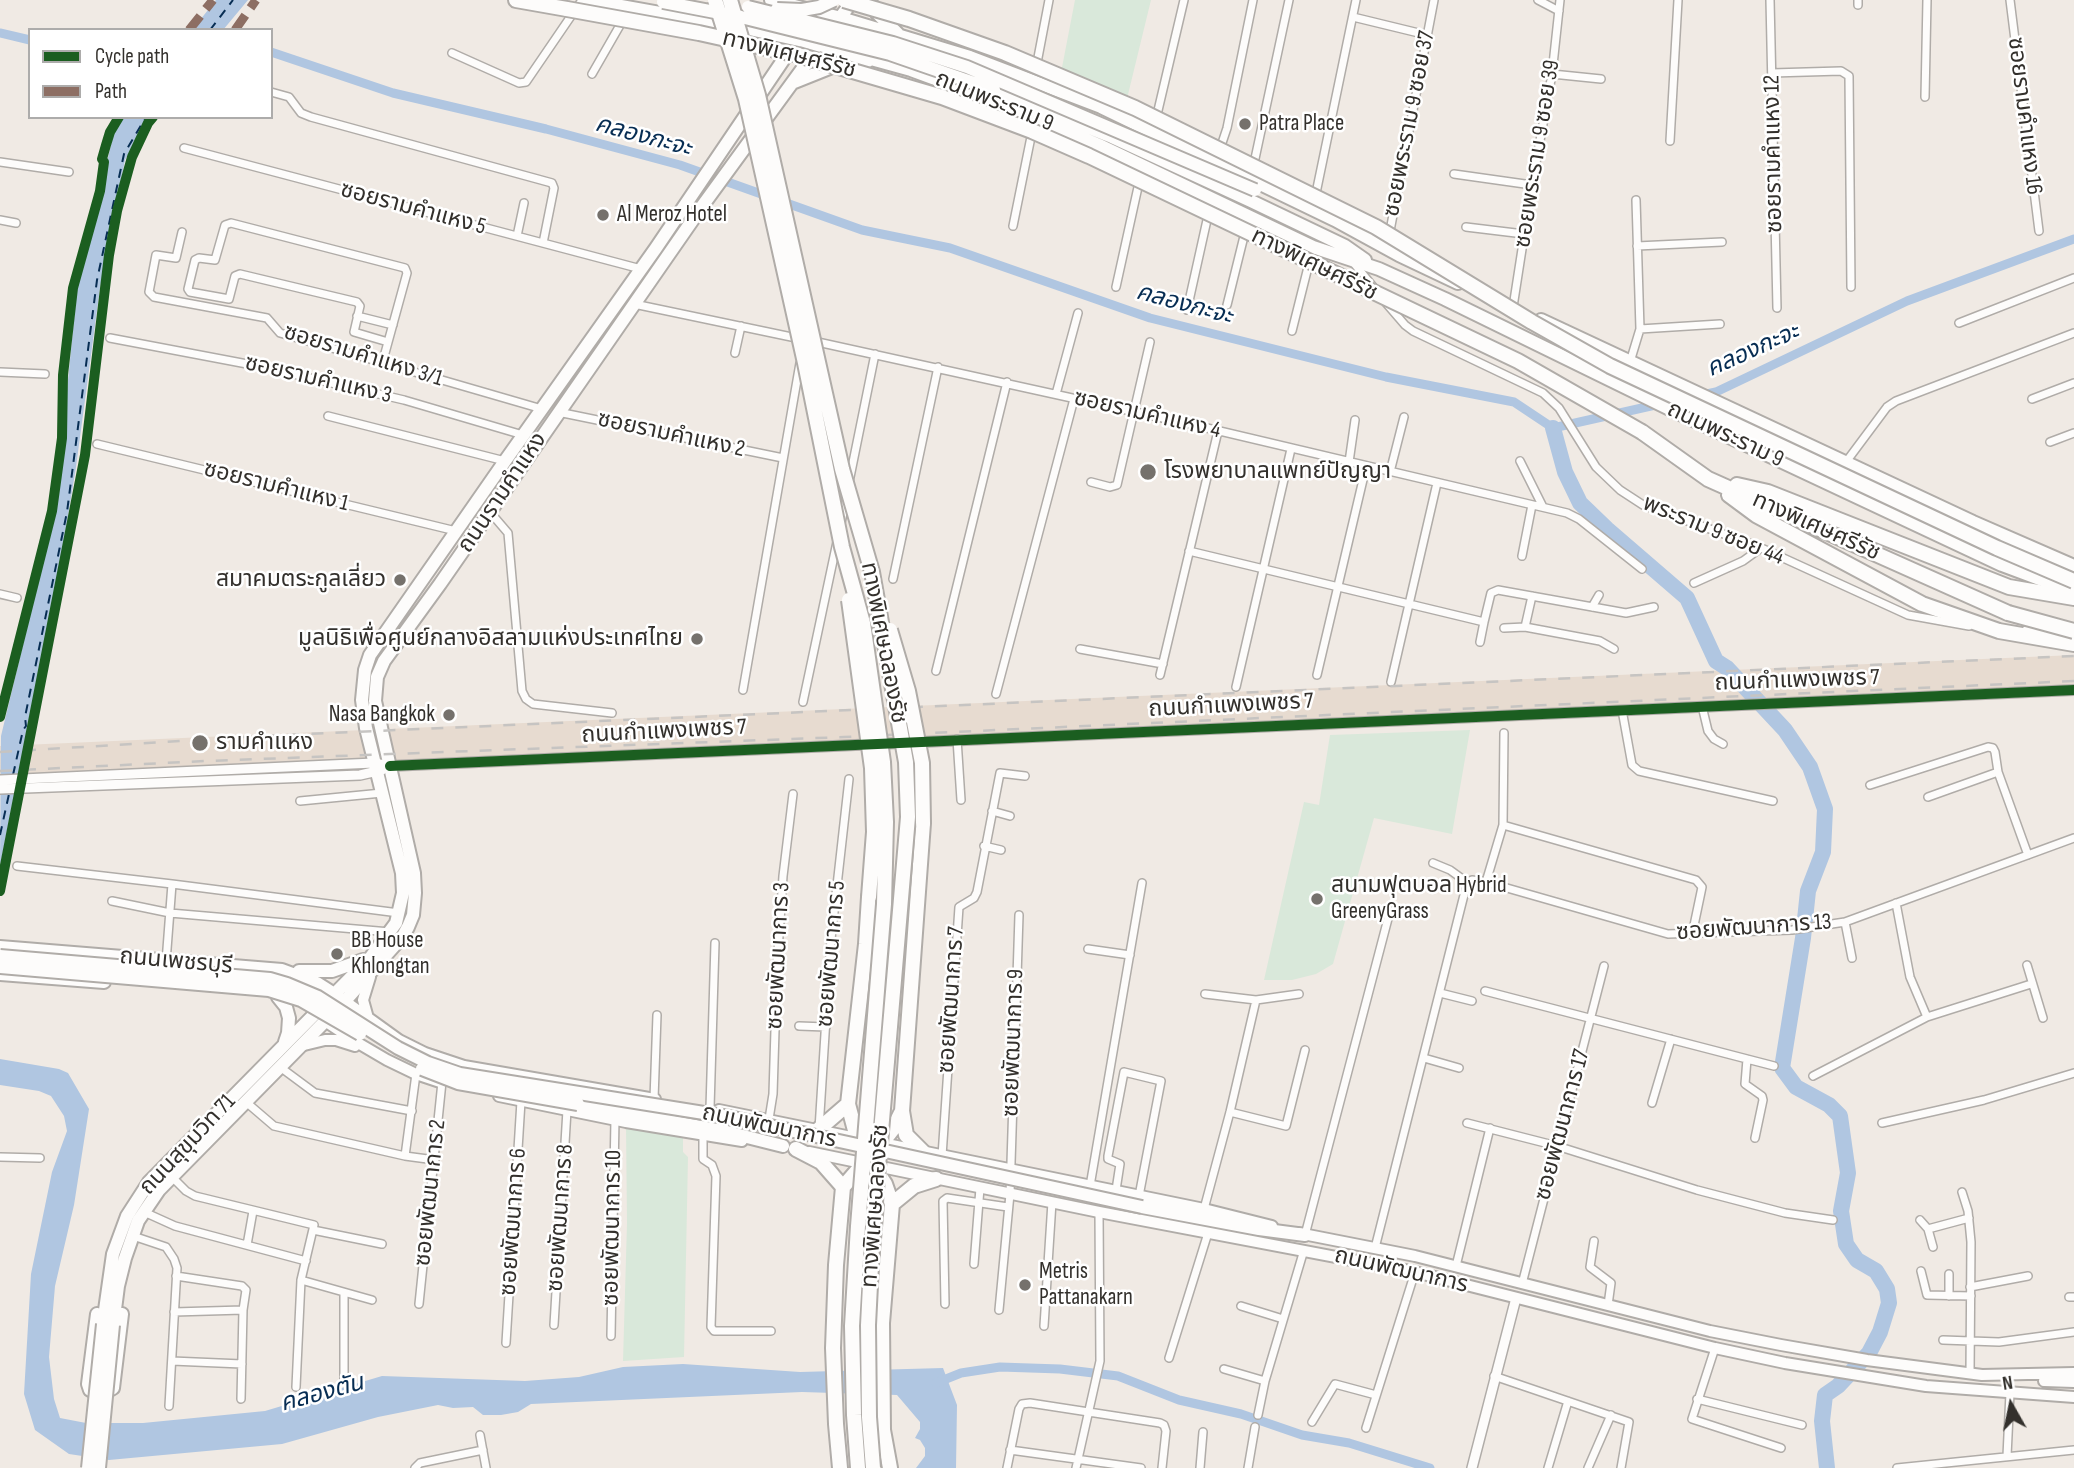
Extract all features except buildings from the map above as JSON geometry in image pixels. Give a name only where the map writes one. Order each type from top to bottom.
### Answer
[{"type":"highway","name":"ทางพิเศษศรีรัช","points":[[516,0],[686,31],[798,55],[930,93],[989,114],[1089,156],[1518,361],[1642,432],[1708,479],[2008,613],[2074,630]]},
{"type":"highway","name":"ทางพิเศษฉลองรัช","points":[[715,0],[746,99],[805,363],[842,547],[863,623],[874,689],[886,822],[884,904],[852,1326],[858,1468]]},
{"type":"highway","name":"ทางพิเศษฉลองรัช","points":[[730,0],[758,95],[842,469],[872,572],[906,762],[908,817],[873,1225],[868,1325],[869,1417],[873,1468]]},
{"type":"highway","points":[[844,0],[1005,52],[1135,108],[1376,227],[1610,366],[1997,548],[2074,581]]},
{"type":"highway","points":[[1708,479],[1768,492],[2009,587],[2074,598]]},
{"type":"highway","points":[[1708,479],[1756,515],[1922,604],[1999,631],[2074,644]]},
{"type":"highway","points":[[842,547],[872,768],[874,832],[866,944],[848,1104],[857,1138]]},
{"type":"highway","points":[[872,572],[908,691],[922,763],[923,823],[902,1111],[906,1135],[923,1152]]},
{"type":"highway","points":[[819,1129],[848,1104]]},
{"type":"highway","points":[[882,1143],[902,1111]]},
{"type":"highway","points":[[789,1148],[821,1162],[843,1187],[832,1348],[840,1468]]},
{"type":"highway","points":[[843,1187],[868,1167],[891,1206],[882,1322],[883,1430],[890,1468]]},
{"type":"highway","points":[[842,1203],[891,1206],[914,1186],[936,1179]]},
{"type":"main road","name":"ถนนพระราม 9","points":[[588,0],[820,45],[885,62],[998,102],[1099,145],[1313,247],[1379,269],[1445,299],[1700,424],[2002,565],[2074,592]]},
{"type":"main road","name":"ถนนพระราม 9","points":[[654,0],[754,20],[890,54],[963,78],[1252,190],[1313,209],[1480,294],[2074,566]]},
{"type":"main road","name":"ถนนพระราม 9","points":[[708,0],[748,7],[893,43],[967,67],[1399,255]]},
{"type":"main road","name":"ถนนพระราม 9","points":[[771,0],[900,35],[1033,80],[1101,107],[1216,163],[1252,190],[1379,269]]},
{"type":"main road","name":"ถนนรามคำแหง","points":[[326,1021],[345,1001],[374,961],[400,913],[403,893],[401,873],[362,699],[365,670],[379,641],[642,269],[823,0]]},
{"type":"main road","points":[[748,7],[802,10],[819,7],[834,0]]},
{"type":"main road","name":"ถนนรามคำแหง","points":[[314,1013],[333,992],[374,961],[408,927],[413,915],[414,873],[374,701],[377,677],[394,645],[429,599],[703,205],[853,0]]},
{"type":"main road","points":[[869,0],[876,12],[900,35]]},
{"type":"main road","points":[[764,34],[775,54],[774,73]]},
{"type":"main road","points":[[792,83],[838,65],[861,61],[885,62]]},
{"type":"main road","points":[[998,102],[992,91],[992,84],[1002,69]]},
{"type":"main road","points":[[622,297],[634,304]]},
{"type":"main road","points":[[1820,479],[1832,456]]},
{"type":"main road","points":[[416,589],[429,599]]},
{"type":"main road","name":"ถนนเพชรบุรี","points":[[0,947],[282,970],[317,983],[345,1001]]},
{"type":"main road","points":[[0,959],[143,973],[182,988]]},
{"type":"main road","name":"ถนนเพชรบุรี","points":[[0,959],[250,982]]},
{"type":"main road","points":[[282,970],[332,971],[374,961]]},
{"type":"main road","points":[[369,1021],[363,1008],[364,991],[374,961]]},
{"type":"main road","points":[[143,973],[166,962]]},
{"type":"main road","name":"ถนนเพชรบุรี","points":[[0,967],[250,982]]},
{"type":"main road","name":"ถนนเพชรบุรี","points":[[0,974],[278,997],[326,1021]]},
{"type":"main road","name":"ถนนพัฒนาการ","points":[[250,982],[270,979],[303,990],[398,1048],[428,1063],[460,1074],[729,1117],[1140,1201],[1259,1229],[1305,1234]]},
{"type":"main road","name":"ถนนพัฒนาการ","points":[[250,982],[301,1000],[393,1054],[458,1083],[573,1107],[727,1132],[868,1167],[1415,1272],[1715,1348],[1831,1371],[1936,1387],[2014,1394],[2074,1394]]},
{"type":"main road","points":[[278,997],[286,1007],[289,1018],[284,1044]]},
{"type":"main road","name":"ถนนพัฒนาการ","points":[[345,1001],[369,1021],[399,1040],[464,1066],[769,1119],[1116,1191],[1140,1201],[1204,1209],[1305,1234],[1456,1266],[1710,1331],[1867,1360],[2074,1382]]},
{"type":"main road","name":"ถนนสุขุมวิท 71","points":[[89,1468],[108,1325],[127,1216],[149,1182],[314,1013]]},
{"type":"main road","name":"ถนนพัฒนาการ","points":[[326,1021],[374,1052],[416,1074],[443,1083],[521,1101],[573,1107],[615,1119],[789,1148]]},
{"type":"main road","name":"ถนนสุขุมวิท 71","points":[[119,1256],[159,1190],[326,1021]]},
{"type":"main road","points":[[300,1046],[335,1040],[374,1052]]},
{"type":"main road","points":[[443,1083],[445,1069],[451,1062]]},
{"type":"main road","points":[[857,1138],[868,1167]]},
{"type":"main road","points":[[868,1167],[882,1143]]},
{"type":"main road","points":[[119,1256],[127,1272],[113,1388],[108,1393],[95,1393],[90,1390],[88,1384],[103,1274],[108,1261],[119,1256]]},
{"type":"main road","name":"ถนนสุขุมวิท 71","points":[[99,1468],[108,1325]]},
{"type":"main road","name":"ถนนพัฒนาการ","points":[[1982,1374],[2074,1373]]},
{"type":"street","points":[[452,53],[519,83],[526,82],[582,0]]},
{"type":"street","points":[[1033,80],[1049,0]]},
{"type":"street","points":[[1153,132],[1184,0]]},
{"type":"street","points":[[1216,163],[1227,128],[1253,0]]},
{"type":"street","points":[[1252,190],[1289,0]]},
{"type":"street","points":[[1313,209],[1356,0]]},
{"type":"street","name":"ซอยพระราม 9 ซอย 37","points":[[1386,248],[1434,0]]},
{"type":"street","points":[[1538,0],[1559,11]]},
{"type":"street","name":"ซอยพระราม 9 ซอย 39","points":[[1513,307],[1552,74],[1560,0]]},
{"type":"street","points":[[1670,141],[1678,0]]},
{"type":"street","name":"ซอยรามคำแหง 12","points":[[1770,0],[1777,307]]},
{"type":"street","points":[[1925,97],[1927,0]]},
{"type":"street","name":"ซอยรามคำแหง 16","points":[[2010,0],[2039,232]]},
{"type":"street","points":[[592,74],[630,8]]},
{"type":"street","points":[[1353,17],[1427,34]]},
{"type":"street","points":[[1772,72],[1841,71],[1849,76],[1852,287]]},
{"type":"street","points":[[1552,74],[1601,79]]},
{"type":"street","points":[[273,93],[289,97],[301,113],[311,117],[552,183],[554,188],[543,243]]},
{"type":"street","points":[[1013,226],[1035,117]]},
{"type":"street","name":"ซอยรามคำแหง 5","points":[[184,148],[642,269]]},
{"type":"street","points":[[0,162],[69,172]]},
{"type":"street","points":[[1116,287],[1143,167]]},
{"type":"street","points":[[1454,174],[1532,185]]},
{"type":"street","points":[[1187,310],[1212,198]]},
{"type":"street","points":[[1630,362],[1640,329],[1636,200]]},
{"type":"street","points":[[517,236],[524,203]]},
{"type":"street","points":[[1227,305],[1249,216]]},
{"type":"street","points":[[0,220],[16,223]]},
{"type":"street","points":[[382,364],[393,325],[407,270],[231,223],[225,225],[215,260],[195,260],[188,289],[190,292],[229,299],[235,276],[240,274],[357,302],[360,306],[354,332],[388,342]]},
{"type":"street","points":[[1466,227],[1524,234]]},
{"type":"street","name":"ซอยรามคำแหง 3/1","points":[[182,232],[176,258],[156,256],[149,292],[154,297],[267,318],[280,333],[542,409]]},
{"type":"street","points":[[1637,246],[1722,242]]},
{"type":"street","points":[[1292,331],[1313,247]]},
{"type":"street","name":"พระราม 9 ซอย 44","points":[[1352,260],[1405,325],[1413,331],[1543,393],[1559,408],[1596,467],[1620,490],[1643,505],[1761,548],[1908,615],[1999,631],[2074,630]]},
{"type":"street","points":[[1959,323],[2073,281]]},
{"type":"street","name":"ซอยรามคำแหง 4","points":[[634,304],[1007,382],[1567,513],[1580,519],[1642,569]]},
{"type":"street","points":[[1056,394],[1078,313]]},
{"type":"street","points":[[357,316],[393,325]]},
{"type":"street","points":[[1640,329],[1720,324]]},
{"type":"street","points":[[735,354],[741,326]]},
{"type":"street","points":[[1846,462],[1887,407],[1896,401],[2074,333]]},
{"type":"street","name":"ซอยรามคำแหง 3","points":[[110,338],[263,367],[404,400],[523,435]]},
{"type":"street","points":[[743,690],[805,339]]},
{"type":"street","points":[[1091,482],[1110,487],[1117,485],[1150,342]]},
{"type":"street","points":[[803,702],[876,354]]},
{"type":"street","points":[[893,579],[937,367]]},
{"type":"street","points":[[0,372],[45,374]]},
{"type":"street","points":[[936,671],[1007,382]]},
{"type":"street","points":[[2032,399],[2074,383]]},
{"type":"street","points":[[996,694],[1074,399]]},
{"type":"street","name":"ซอยรามคำแหง 2","points":[[558,412],[783,458]]},
{"type":"street","points":[[328,416],[505,461]]},
{"type":"street","points":[[1390,472],[1404,416]]},
{"type":"street","points":[[1349,462],[1354,420]]},
{"type":"street","points":[[1160,675],[1218,431]]},
{"type":"street","points":[[2050,442],[2074,433]]},
{"type":"street","name":"ซอยรามคำแหง 1","points":[[97,444],[456,530]]},
{"type":"street","points":[[1236,687],[1291,449]]},
{"type":"street","points":[[1520,461],[1536,497],[1544,508]]},
{"type":"street","points":[[1317,675],[1366,467]]},
{"type":"street","points":[[1391,682],[1437,484]]},
{"type":"street","points":[[1522,555],[1532,505]]},
{"type":"street","points":[[489,512],[508,533],[522,691],[526,699],[533,704],[612,713]]},
{"type":"street","points":[[1694,583],[1744,561],[1761,548]]},
{"type":"street","points":[[1189,551],[1484,622]]},
{"type":"street","points":[[1480,642],[1491,593],[1494,591],[1626,613],[1654,607]]},
{"type":"street","points":[[0,594],[17,598]]},
{"type":"street","points":[[1592,607],[1599,595]]},
{"type":"street","points":[[1525,627],[1532,596]]},
{"type":"street","points":[[1504,628],[1525,627],[1600,642],[1614,649]]},
{"type":"street","points":[[1080,649],[1163,664]]},
{"type":"street","name":"ถนนกำแพงเพชร 7","points":[[0,789],[41,783],[390,766],[2074,690]]},
{"type":"street","points":[[1702,706],[1708,730],[1714,739],[1723,744]]},
{"type":"street","points":[[1622,710],[1633,765],[1639,771],[1773,801]]},
{"type":"street","points":[[1486,882],[1503,825],[1504,733]]},
{"type":"street","points":[[957,739],[961,800]]},
{"type":"street","points":[[1870,785],[1987,747],[1993,748],[1998,772],[2028,855]]},
{"type":"street","name":"ซอยพัฒนาการ 7","points":[[942,1156],[959,907],[974,898],[976,892],[1002,772],[1025,776]]},
{"type":"street","points":[[1928,797],[1998,772]]},
{"type":"street","name":"ซอยพัฒนาการ 5","points":[[819,1129],[831,939],[849,779]]},
{"type":"street","name":"ถนนกำแพงเพชร 7","points":[[0,780],[41,783]]},
{"type":"street","points":[[300,801],[382,793]]},
{"type":"street","name":"ซอยพัฒนาการ 3","points":[[769,1119],[773,1094],[783,876],[793,794]]},
{"type":"street","points":[[992,811],[1010,816]]},
{"type":"street","points":[[1503,825],[1696,880],[1702,887],[1692,935]]},
{"type":"street","name":"ซอยพัฒนาการ 13","points":[[1468,883],[1477,879],[1655,932],[1692,935],[1806,929],[1845,922],[2074,838]]},
{"type":"street","points":[[984,846],[1002,850]]},
{"type":"street","points":[[1375,1248],[1468,883],[1450,870],[1433,863]]},
{"type":"street","points":[[17,866],[400,913]]},
{"type":"street","points":[[1090,1186],[1142,883]]},
{"type":"street","points":[[166,962],[172,884]]},
{"type":"street","points":[[112,901],[170,913],[391,932]]},
{"type":"street","points":[[1896,903],[1910,977],[1927,1017]]},
{"type":"street","points":[[1305,1234],[1390,911]]},
{"type":"street","name":"ซอยพัฒนาการ 9","points":[[999,1310],[1010,1194],[1019,915]]},
{"type":"street","points":[[1845,922],[1852,958]]},
{"type":"street","points":[[710,1108],[715,943]]},
{"type":"street","points":[[1088,948],[1130,955]]},
{"type":"street","points":[[2027,965],[2043,1018]]},
{"type":"street","name":"ซอยพัฒนาการ 17","points":[[1522,1284],[1604,966]]},
{"type":"street","points":[[1813,1076],[1927,1017],[2031,984]]},
{"type":"street","points":[[1485,991],[1774,1066]]},
{"type":"street","points":[[1440,993],[1472,1001]]},
{"type":"street","points":[[1205,994],[1256,1000],[1298,994]]},
{"type":"street","points":[[1204,1209],[1256,1000]]},
{"type":"street","points":[[654,1099],[657,1015]]},
{"type":"street","points":[[799,1026],[826,1027]]},
{"type":"street","points":[[1652,1103],[1671,1039]]},
{"type":"street","points":[[1230,1112],[1286,1126],[1306,1050]]},
{"type":"street","points":[[1424,1058],[1459,1068]]},
{"type":"street","points":[[1747,1059],[1745,1084],[1762,1096],[1763,1100],[1755,1138]]},
{"type":"street","points":[[280,1067],[315,1093],[412,1111]]},
{"type":"street","points":[[1116,1191],[1120,1164],[1108,1159],[1108,1156],[1122,1075],[1127,1072],[1161,1080],[1140,1201]]},
{"type":"street","points":[[1882,1123],[1984,1100],[2074,1073]]},
{"type":"street","points":[[405,1156],[416,1074]]},
{"type":"street","name":"ซอยพัฒนาการ 2","points":[[419,1304],[443,1083]]},
{"type":"street","name":"ซอยพัฒนาการ 6","points":[[506,1342],[521,1101]]},
{"type":"street","points":[[246,1102],[274,1126],[405,1156],[435,1160]]},
{"type":"street","name":"ซอยพัฒนาการ 8","points":[[554,1325],[573,1107]]},
{"type":"street","name":"ซอยพัฒนาการ 10","points":[[611,1336],[615,1119]]},
{"type":"street","points":[[1467,1122],[1557,1146],[1710,1193],[1785,1213],[1833,1220]]},
{"type":"street","points":[[1456,1266],[1490,1129]]},
{"type":"street","points":[[703,1135],[703,1158],[712,1165],[716,1176],[711,1327],[714,1331],[771,1331]]},
{"type":"street","points":[[0,1157],[40,1158]]},
{"type":"street","points":[[172,1177],[195,1196],[382,1244]]},
{"type":"street","points":[[974,1264],[980,1188]]},
{"type":"street","points":[[1962,1192],[1969,1218],[1970,1373]]},
{"type":"street","points":[[945,1304],[943,1200],[947,1198],[1008,1207]]},
{"type":"street","points":[[1044,1326],[1052,1202]]},
{"type":"street","points":[[247,1245],[254,1211]]},
{"type":"street","points":[[144,1212],[175,1226],[306,1261]]},
{"type":"street","points":[[1076,1468],[1100,1361],[1098,1212]]},
{"type":"street","points":[[1928,1229],[1969,1218]]},
{"type":"street","points":[[1920,1220],[1928,1229],[1933,1247]]},
{"type":"street","points":[[296,1387],[300,1280],[313,1228]]},
{"type":"street","points":[[1168,1357],[1208,1233]]},
{"type":"street","points":[[133,1236],[166,1247],[174,1259],[176,1276],[169,1406]]},
{"type":"street","points":[[1594,1241],[1590,1267],[1611,1283],[1608,1305]]},
{"type":"street","points":[[1258,1415],[1265,1381],[1304,1250]]},
{"type":"street","points":[[1922,1271],[1927,1295],[1971,1296]]},
{"type":"street","points":[[1366,1428],[1415,1272]]},
{"type":"street","points":[[1949,1274],[1949,1296]]},
{"type":"street","points":[[176,1276],[242,1286],[246,1290],[241,1399]]},
{"type":"street","points":[[1970,1287],[2028,1276]]},
{"type":"street","points":[[300,1280],[372,1300]]},
{"type":"street","points":[[344,1293],[344,1381]]},
{"type":"street","points":[[1472,1466],[1516,1298]]},
{"type":"street","points":[[1241,1306],[1283,1319]]},
{"type":"street","points":[[174,1312],[243,1310]]},
{"type":"street","points":[[1943,1340],[2003,1342],[2074,1332]]},
{"type":"street","points":[[1715,1348],[1692,1417],[1696,1422],[1782,1448]]},
{"type":"street","points":[[172,1362],[242,1364]]},
{"type":"street","points":[[1224,1369],[1265,1381]]},
{"type":"street","points":[[1494,1376],[1630,1422],[1623,1446],[1621,1468]]},
{"type":"street","points":[[1312,1422],[1335,1384],[1376,1395]]},
{"type":"street","points":[[2007,1456],[2014,1394]]},
{"type":"street","points":[[1697,1399],[1802,1425]]},
{"type":"street","points":[[1548,1468],[1568,1401]]},
{"type":"street","points":[[1007,1468],[1014,1426],[1022,1404],[1164,1425],[1166,1431],[1162,1468]]},
{"type":"street","points":[[1588,1468],[1611,1415]]},
{"type":"street","points":[[1248,1468],[1255,1427]]},
{"type":"street","points":[[1200,1468],[1203,1432]]},
{"type":"street","points":[[481,1435],[486,1468]]},
{"type":"street","points":[[415,1468],[420,1463],[483,1450]]},
{"type":"street","points":[[1010,1450],[1141,1468]]},
{"type":"street","points":[[1896,1468],[2074,1450]]},
{"type":"shaded area","points":[[2074,655],[2074,690],[0,778],[0,746]]},
{"type":"green space","points":[[1075,0],[1151,0],[1124,111],[1059,83]]},
{"type":"green space","name":"สนามฟุตบอล Hybrid GreenyGrass","points":[[1470,730],[1452,834],[1374,818],[1333,964],[1316,974],[1292,980],[1264,980],[1304,802],[1319,805],[1330,735]]},
{"type":"green space","points":[[626,1127],[683,1136],[683,1152],[688,1157],[684,1357],[623,1361],[627,1223]]},
{"type":"water","points":[[216,0],[248,0],[225,28],[194,28]]},
{"type":"water","points":[[122,119],[149,119],[125,160],[100,288],[63,547],[0,866],[1,736],[55,511],[77,289],[114,132]]},
{"type":"water","name":"คลองตัน","points":[[0,1059],[59,1069],[68,1073],[89,1109],[74,1205],[55,1286],[49,1357],[54,1399],[60,1418],[86,1423],[143,1423],[265,1411],[382,1376],[525,1381],[579,1377],[623,1367],[683,1364],[800,1372],[943,1368],[957,1405],[956,1468],[916,1468],[925,1456],[925,1448],[920,1440],[915,1438],[920,1422],[897,1395],[802,1392],[531,1404],[518,1412],[501,1415],[483,1415],[473,1407],[453,1408],[438,1405],[378,1417],[282,1444],[109,1460],[69,1454],[35,1430],[24,1394],[31,1274],[52,1172],[67,1131],[64,1116],[51,1096],[39,1091],[0,1085]]},
{"type":"waterway","points":[[0,33],[28,40]]},
{"type":"waterway","name":"คลองกะจะ","points":[[273,53],[393,93],[546,129],[680,165],[862,230],[950,248],[1150,318],[1386,377],[1514,402],[1553,428],[1682,399]]},
{"type":"waterway","name":"คลองกะจะ","points":[[1702,395],[1716,392],[1907,301],[2074,239]]},
{"type":"waterway","points":[[1553,428],[1565,472],[1580,503],[1687,598],[1716,661],[1727,668],[1785,730],[1810,767],[1825,809],[1823,852],[1808,891],[1782,1068],[1796,1087],[1829,1105],[1840,1116],[1848,1173],[1841,1211],[1846,1244],[1857,1260],[1876,1271],[1887,1289],[1889,1303],[1880,1332],[1869,1353],[1838,1386],[1825,1395],[1822,1421],[1827,1468]]},
{"type":"waterway","points":[[936,1383],[961,1373],[1000,1367],[1060,1369],[1118,1376],[1179,1400],[1241,1414],[1302,1435],[1349,1443],[1430,1468]]},
{"type":"ferry route","points":[[212,28],[233,0]]},
{"type":"ferry route","points":[[13,775],[26,726],[25,717],[67,512],[97,280],[124,154],[145,119]]},
{"type":"ferry route","points":[[0,835],[9,794]]},
{"type":"railway","points":[[0,752],[262,736],[2074,656]]},
{"type":"railway","points":[[0,771],[844,737],[2074,681]]},
{"type":"marked path","points":[[191,28],[213,0]]},
{"type":"marked path","points":[[236,28],[256,0]]},
{"type":"cycle path","points":[[0,717],[52,511],[62,438],[63,375],[73,288],[100,191],[104,162],[102,159],[110,132],[118,119]]},
{"type":"cycle path","points":[[0,891],[85,455],[109,255],[117,211],[132,157],[151,119]]},
{"type":"cycle path","points":[[390,766],[2074,690]]},
{"type":"place","name":"Patra Place","points":[[1245,124]]},
{"type":"place","name":"Al Meroz Hotel","points":[[603,215]]},
{"type":"place","name":"โรงพยาบาลแพทย์ปัญญา","points":[[1148,472]]},
{"type":"place","name":"สมาคมตระกูลเลี่ยว","points":[[400,580]]},
{"type":"place","name":"มูลนิธิเพื่อศูนย์กลางอิสลามแห่งประเทศไทย","points":[[697,639]]},
{"type":"place","name":"Nasa Bangkok","points":[[449,715]]},
{"type":"place","name":"รามคำแหง","points":[[200,743]]},
{"type":"place","name":"สนามฟุตบอล Hybrid GreenyGrass","points":[[1317,899]]},
{"type":"place","name":"BB House Khlongtan","points":[[337,954]]},
{"type":"place","name":"Metris Pattanakarn","points":[[1025,1285]]}]
